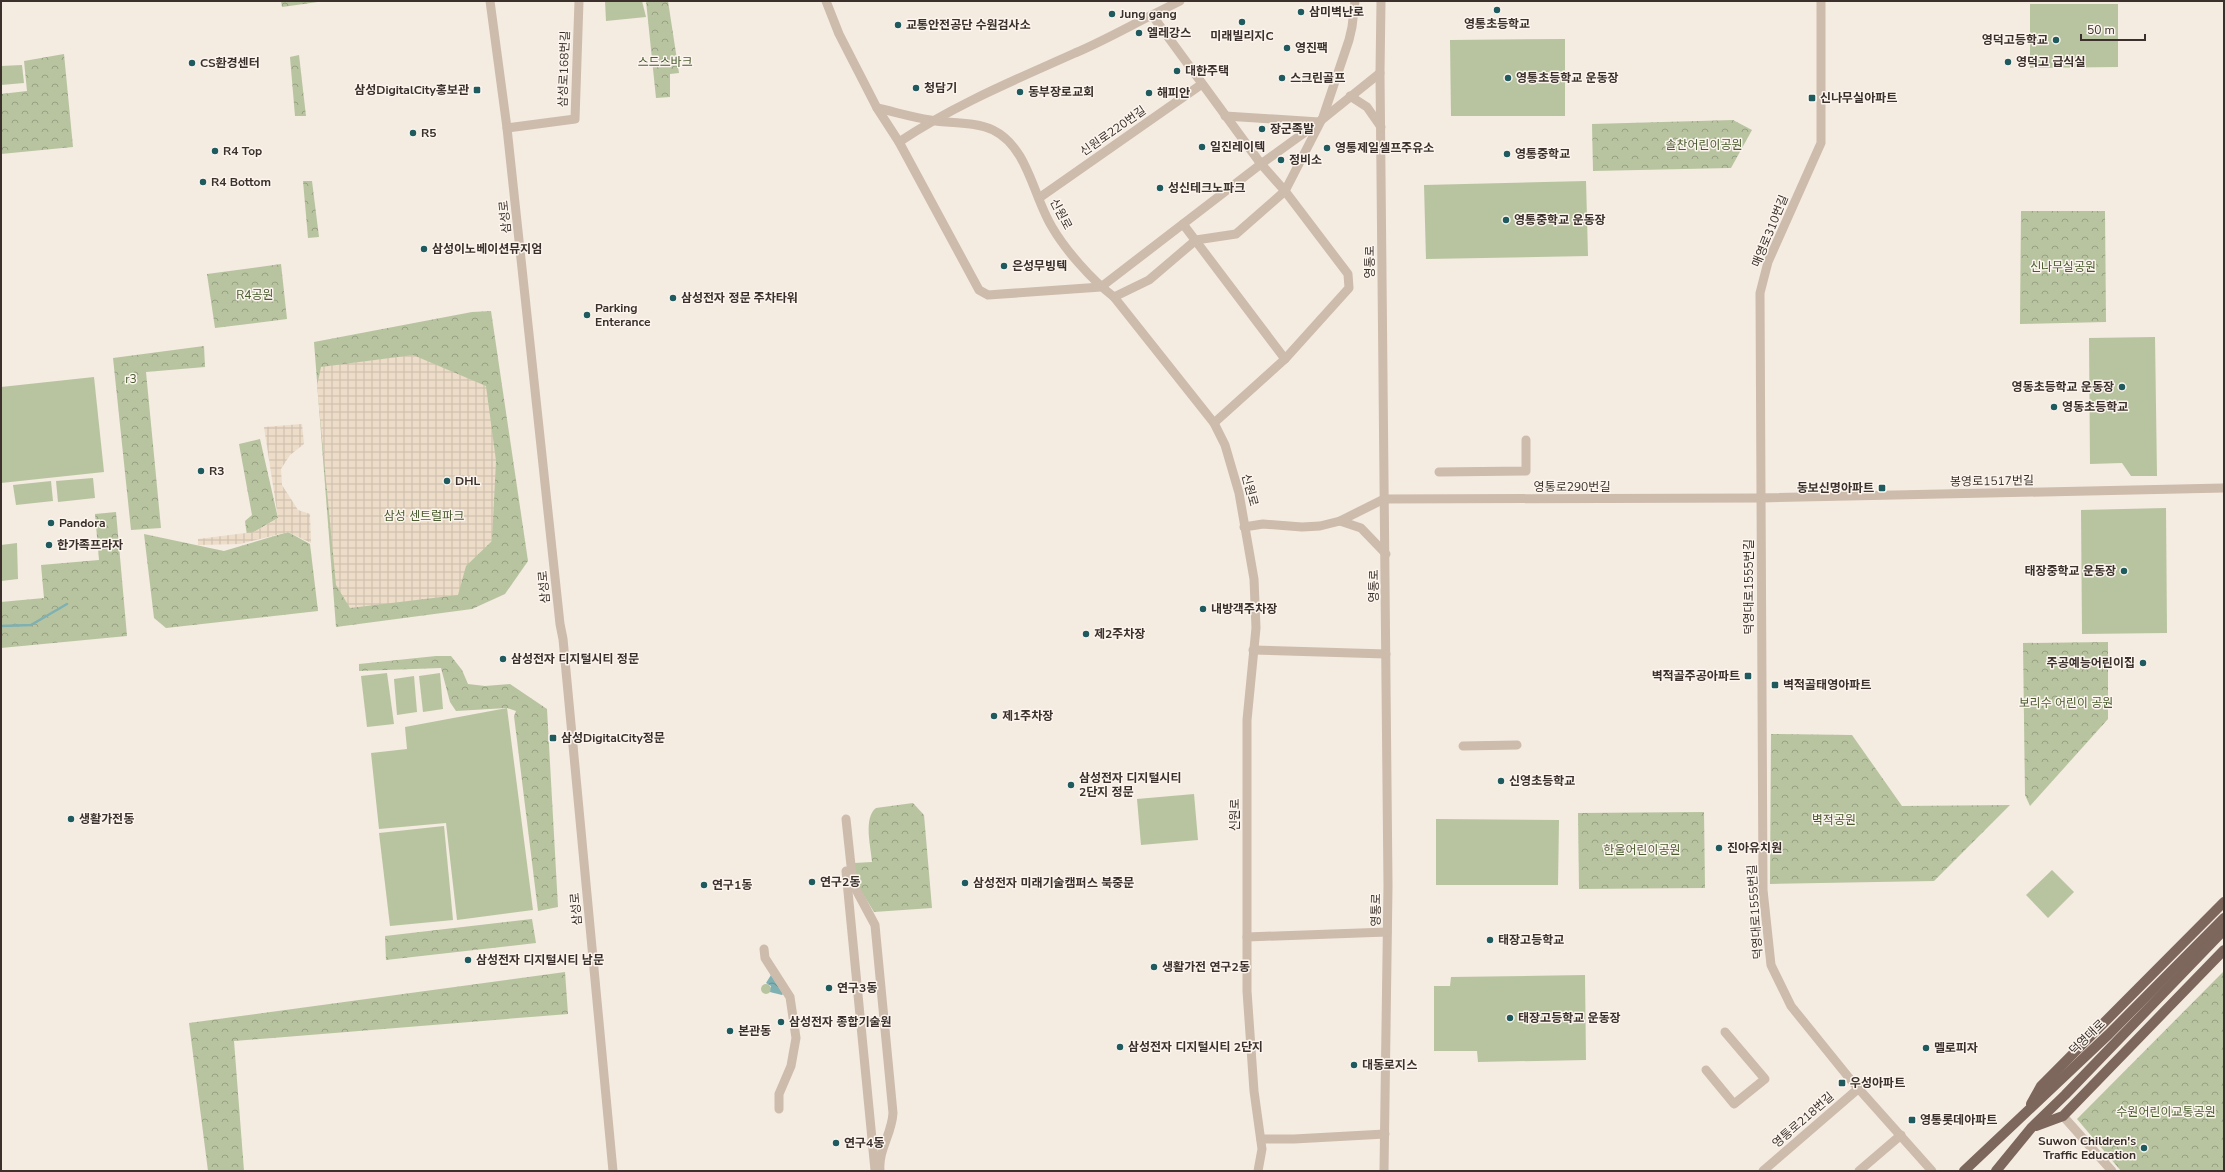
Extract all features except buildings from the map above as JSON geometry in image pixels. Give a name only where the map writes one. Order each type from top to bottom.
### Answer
[{"type":"main road","points":[[2022,1118],[2042,1086],[2224,902]]},
{"type":"main road","name":"덕영대로","points":[[1996,1171],[2032,1127],[2113,1037],[2224,918]]},
{"type":"main road","name":"덕영대로","points":[[1964,1171],[2113,1037],[2224,930]]},
{"type":"main road","points":[[2032,1127],[2063,1116],[2224,950]]},
{"type":"street","name":"삼성로","points":[[490,1],[507,128],[560,624],[564,646],[613,1171]]},
{"type":"street","name":"삼성로168번길","points":[[507,128],[574,119],[579,1]]},
{"type":"street","points":[[826,1],[839,34],[877,108],[899,142],[979,290],[983,294],[988,295],[1101,287],[1261,164],[1321,120],[1380,73]]},
{"type":"street","points":[[899,142],[931,120],[1019,76],[1076,53],[1180,1]]},
{"type":"street","points":[[1114,297],[1149,280],[1196,240],[1236,234],[1285,191],[1321,120],[1351,33],[1355,1]]},
{"type":"street","name":"영통로","points":[[1381,1],[1380,73],[1384,499],[1386,554],[1387,932],[1384,1171]]},
{"type":"street","name":"매영로310번길","points":[[1760,498],[1760,293],[1768,262],[1821,143],[1821,1]]},
{"type":"street","points":[[1152,15],[1261,164],[1285,191],[1348,274],[1350,281],[1349,288],[1285,359],[1214,423]]},
{"type":"street","name":"신원로220번길","points":[[1039,198],[1202,84]]},
{"type":"street","points":[[1350,96],[1367,107],[1381,127]]},
{"type":"street","name":"신원로","points":[[877,108],[931,120],[983,127],[1001,135],[1014,148],[1023,164],[1045,213],[1058,237],[1101,287],[1114,297],[1214,423],[1225,445],[1244,515],[1244,527],[1254,579],[1256,628],[1247,720],[1247,991],[1254,1091],[1262,1149],[1258,1171]]},
{"type":"street","points":[[1225,116],[1321,120]]},
{"type":"street","points":[[1183,224],[1285,359]]},
{"type":"street","points":[[1439,472],[1526,471],[1526,440]]},
{"type":"street","name":"봉영로1517번길","points":[[1760,498],[2224,488]]},
{"type":"street","name":"영통로290번길","points":[[1384,499],[1760,498]]},
{"type":"street","name":"덕영대로1555번길","points":[[1760,498],[1763,890],[1771,965],[1791,1006],[1859,1088],[1932,1171]]},
{"type":"street","points":[[1244,527],[1263,524],[1312,526],[1340,521],[1384,499]]},
{"type":"street","points":[[1340,521],[1361,528],[1386,554]]},
{"type":"street","points":[[1253,650],[1386,654]]},
{"type":"street","points":[[1463,746],[1517,746]]},
{"type":"street","points":[[875,1171],[844,819],[852,878],[856,890],[873,921],[876,941],[893,1113],[891,1127],[881,1154],[880,1171]]},
{"type":"street","points":[[1247,937],[1387,932]]},
{"type":"street","points":[[764,949],[765,958],[790,997],[796,1038],[791,1066],[779,1094],[780,1109]]},
{"type":"street","points":[[1706,1070],[1734,1104],[1765,1079],[1725,1032]]},
{"type":"street","name":"영통로218번길","points":[[1763,1171],[1859,1088]]},
{"type":"street","points":[[2063,1116],[2112,1171]]},
{"type":"street","points":[[1261,1139],[1294,1139],[1385,1134]]},
{"type":"street","points":[[1859,1171],[1901,1135]]},
{"type":"green space","points":[[281,1],[325,1],[282,7]]},
{"type":"green space","points":[[605,1],[642,1],[646,17],[606,21]]},
{"type":"green space","name":"스드스바크","points":[[646,1],[668,1],[679,73],[670,74],[670,97],[656,98]]},
{"type":"green space","points":[[2030,4],[2118,4],[2118,67],[2030,68]]},
{"type":"green space","name":"영통초등학교 운동장","points":[[1565,39],[1565,116],[1451,116],[1450,40]]},
{"type":"green space","points":[[64,54],[73,147],[1,154],[1,94],[27,91],[24,61]]},
{"type":"green space","points":[[299,55],[306,116],[295,116],[290,57]]},
{"type":"green space","points":[[22,65],[24,83],[1,85],[1,66]]},
{"type":"green space","name":"솔찬어린이공원","points":[[1733,120],[1752,130],[1731,168],[1593,171],[1592,124]]},
{"type":"green space","points":[[303,181],[312,181],[319,237],[308,238]]},
{"type":"green space","name":"영통중학교 운동장","points":[[1586,181],[1588,256],[1426,259],[1424,185]]},
{"type":"green space","name":"신나무실공원","points":[[2021,211],[2105,211],[2106,322],[2020,324]]},
{"type":"green space","name":"R4공원","points":[[281,264],[287,319],[215,328],[207,274]]},
{"type":"green space","name":"삼성 센트럴파크","points":[[491,311],[528,561],[505,594],[472,609],[336,627],[314,342],[472,312]]},
{"type":"green space","name":"영동초등학교 운동장","points":[[2155,337],[2157,476],[2131,476],[2122,463],[2090,464],[2089,338]]},
{"type":"green space","name":"r3","points":[[204,346],[205,367],[146,372],[161,528],[131,530],[113,358]]},
{"type":"green space","points":[[94,377],[104,472],[1,483],[1,387]]},
{"type":"green space","name":"r3","points":[[260,439],[278,518],[247,536],[245,521],[252,515],[239,444]]},
{"type":"green space","points":[[93,478],[95,498],[58,502],[56,481]]},
{"type":"green space","points":[[51,481],[53,501],[16,505],[13,485]]},
{"type":"green space","name":"태장중학교 운동장","points":[[2166,508],[2167,633],[2082,634],[2081,510]]},
{"type":"green space","points":[[116,512],[127,636],[1,648],[1,602],[44,598],[41,565],[99,560],[95,514]]},
{"type":"green space","points":[[288,532],[310,544],[318,611],[166,628],[154,618],[144,534],[224,551]]},
{"type":"green space","points":[[17,543],[18,579],[1,581],[1,545]]},
{"type":"green space","name":"보리수 어린이 공원","points":[[2108,642],[2108,719],[2030,806],[2025,795],[2023,643]]},
{"type":"green space","points":[[436,656],[451,656],[462,670],[468,684],[485,686],[510,684],[547,709],[558,907],[538,911],[514,716],[516,711],[507,708],[456,711],[450,702],[441,668],[359,671],[359,664]]},
{"type":"green space","points":[[387,673],[394,724],[367,727],[361,676]]},
{"type":"green space","points":[[440,673],[443,709],[423,712],[419,676]]},
{"type":"green space","points":[[414,676],[417,712],[397,715],[394,679]]},
{"type":"green space","points":[[507,708],[533,910],[457,920],[446,823],[379,829],[371,753],[407,749],[405,727]]},
{"type":"green space","name":"벽적공원","points":[[1771,734],[1852,735],[1902,806],[2010,805],[1934,881],[1770,884]]},
{"type":"green space","points":[[1194,794],[1198,840],[1141,845],[1137,799]]},
{"type":"green space","points":[[913,803],[924,815],[932,908],[874,912],[858,886],[854,863],[872,862],[869,826],[872,813],[876,808]]},
{"type":"green space","name":"한울어린이공원","points":[[1704,812],[1705,888],[1579,889],[1578,813]]},
{"type":"green space","points":[[1436,819],[1559,820],[1558,885],[1436,885]]},
{"type":"green space","points":[[444,826],[453,920],[390,926],[379,833]]},
{"type":"green space","points":[[2052,870],[2074,892],[2048,918],[2026,895]]},
{"type":"green space","points":[[532,919],[536,943],[386,960],[385,936]]},
{"type":"green space","name":"수원어린이교통공원","points":[[2224,971],[2224,1171],[2121,1171],[2077,1119]]},
{"type":"green space","points":[[565,972],[568,1014],[234,1041],[244,1171],[208,1171],[189,1023]]},
{"type":"green space","name":"태장고등학교 운동장","points":[[1585,975],[1586,1060],[1478,1062],[1477,1051],[1434,1051],[1434,986],[1450,986],[1451,977]]},
{"type":"green space","points":[[764,984],[768,984],[770,985],[770,993],[764,994],[761,991],[761,987]]},
{"type":"shaded area","name":"삼성 센트럴파크","points":[[413,355],[486,386],[496,461],[492,541],[466,566],[458,595],[350,608],[336,585],[317,386],[321,367]]},
{"type":"shaded area","points":[[302,424],[304,444],[290,455],[281,469],[282,485],[298,510],[310,514],[311,543],[288,532],[240,544],[198,545],[198,539],[254,532],[278,518],[264,427]]},
{"type":"water","points":[[771,975],[783,994],[782,995],[770,992],[771,986],[766,983]]},
{"type":"waterway","points":[[1,626],[31,625],[67,604]]},
{"type":"place","name":"영통초등학교","points":[[1497,10]]},
{"type":"place","name":"삼미벽난로","points":[[1301,12]]},
{"type":"place","name":"Jung gang","points":[[1112,14]]},
{"type":"place","name":"미래빌리지C","points":[[1242,22]]},
{"type":"place","name":"교통안전공단 수원검사소","points":[[898,25]]},
{"type":"place","name":"엘레강스","points":[[1139,33]]},
{"type":"place","name":"영덕고등학교","points":[[2056,40]]},
{"type":"place","name":"영진팩","points":[[1287,48]]},
{"type":"place","name":"영덕고 급식실","points":[[2008,62]]},
{"type":"place","name":"CS환경센터","points":[[192,63]]},
{"type":"place","name":"대한주택","points":[[1177,71]]},
{"type":"place","name":"스크린골프","points":[[1282,78]]},
{"type":"place","name":"영통초등학교 운동장","points":[[1508,78]]},
{"type":"place","name":"청담기","points":[[916,88]]},
{"type":"place","name":"삼성DigitalCity홍보관","points":[[477,90]]},
{"type":"place","name":"동부장로교회","points":[[1020,92]]},
{"type":"place","name":"해피안","points":[[1149,93]]},
{"type":"place","name":"신나무실아파트","points":[[1812,98]]},
{"type":"place","name":"장군족발","points":[[1262,129]]},
{"type":"place","name":"R5","points":[[413,133]]},
{"type":"place","name":"일진레이텍","points":[[1202,147]]},
{"type":"place","name":"영통제일셀프주유소","points":[[1327,148]]},
{"type":"place","name":"R4 Top","points":[[215,151]]},
{"type":"place","name":"영통중학교","points":[[1507,154]]},
{"type":"place","name":"정비소","points":[[1281,160]]},
{"type":"place","name":"R4 Bottom","points":[[203,182]]},
{"type":"place","name":"성신테크노파크","points":[[1160,188]]},
{"type":"place","name":"영통중학교 운동장","points":[[1506,220]]},
{"type":"place","name":"삼성이노베이션뮤지엄","points":[[424,249]]},
{"type":"place","name":"은성무빙텍","points":[[1004,266]]},
{"type":"place","name":"삼성전자 정문 주차타워","points":[[673,298]]},
{"type":"place","name":"Parking Enterance","points":[[587,315]]},
{"type":"place","name":"영동초등학교 운동장","points":[[2122,387]]},
{"type":"place","name":"영동초등학교","points":[[2054,407]]},
{"type":"place","name":"R3","points":[[201,471]]},
{"type":"place","name":"DHL","points":[[447,481]]},
{"type":"place","name":"동보신명아파트","points":[[1882,488]]},
{"type":"place","name":"Pandora","points":[[51,523]]},
{"type":"place","name":"한가족프라자","points":[[49,545]]},
{"type":"place","name":"태장중학교 운동장","points":[[2124,571]]},
{"type":"place","name":"내방객주차장","points":[[1203,609]]},
{"type":"place","name":"제2주차장","points":[[1086,634]]},
{"type":"place","name":"삼성전자 디지털시티 정문","points":[[503,659]]},
{"type":"place","name":"주공예능어린이집","points":[[2143,663]]},
{"type":"place","name":"벽적골주공아파트","points":[[1748,676]]},
{"type":"place","name":"벽적골태영아파트","points":[[1775,685]]},
{"type":"place","name":"제1주차장","points":[[994,716]]},
{"type":"place","name":"삼성DigitalCity정문","points":[[553,738]]},
{"type":"place","name":"신영초등학교","points":[[1501,781]]},
{"type":"place","name":"삼성전자 디지털시티 2단지 정문","points":[[1071,785]]},
{"type":"place","name":"생활가전동","points":[[71,819]]},
{"type":"place","name":"진아유치원","points":[[1719,848]]},
{"type":"place","name":"연구2동","points":[[812,882]]},
{"type":"place","name":"삼성전자 미래기술캠퍼스 북중문","points":[[965,883]]},
{"type":"place","name":"연구1동","points":[[704,885]]},
{"type":"place","name":"태장고등학교","points":[[1490,940]]},
{"type":"place","name":"삼성전자 디지털시티 남문","points":[[468,960]]},
{"type":"place","name":"생활가전 연구2동","points":[[1154,967]]},
{"type":"place","name":"연구3동","points":[[829,988]]},
{"type":"place","name":"태장고등학교 운동장","points":[[1510,1018]]},
{"type":"place","name":"삼성전자 종합기술원","points":[[781,1022]]},
{"type":"place","name":"본관동","points":[[730,1031]]},
{"type":"place","name":"삼성전자 디지털시티 2단지","points":[[1120,1047]]},
{"type":"place","name":"멜로피자","points":[[1926,1048]]},
{"type":"place","name":"대동로지스","points":[[1354,1065]]},
{"type":"place","name":"우성아파트","points":[[1842,1083]]},
{"type":"place","name":"영통롯데아파트","points":[[1912,1120]]},
{"type":"place","name":"연구4동","points":[[836,1143]]},
{"type":"place","name":"Suwon Children's Traffic Education","points":[[2144,1148]]}]
